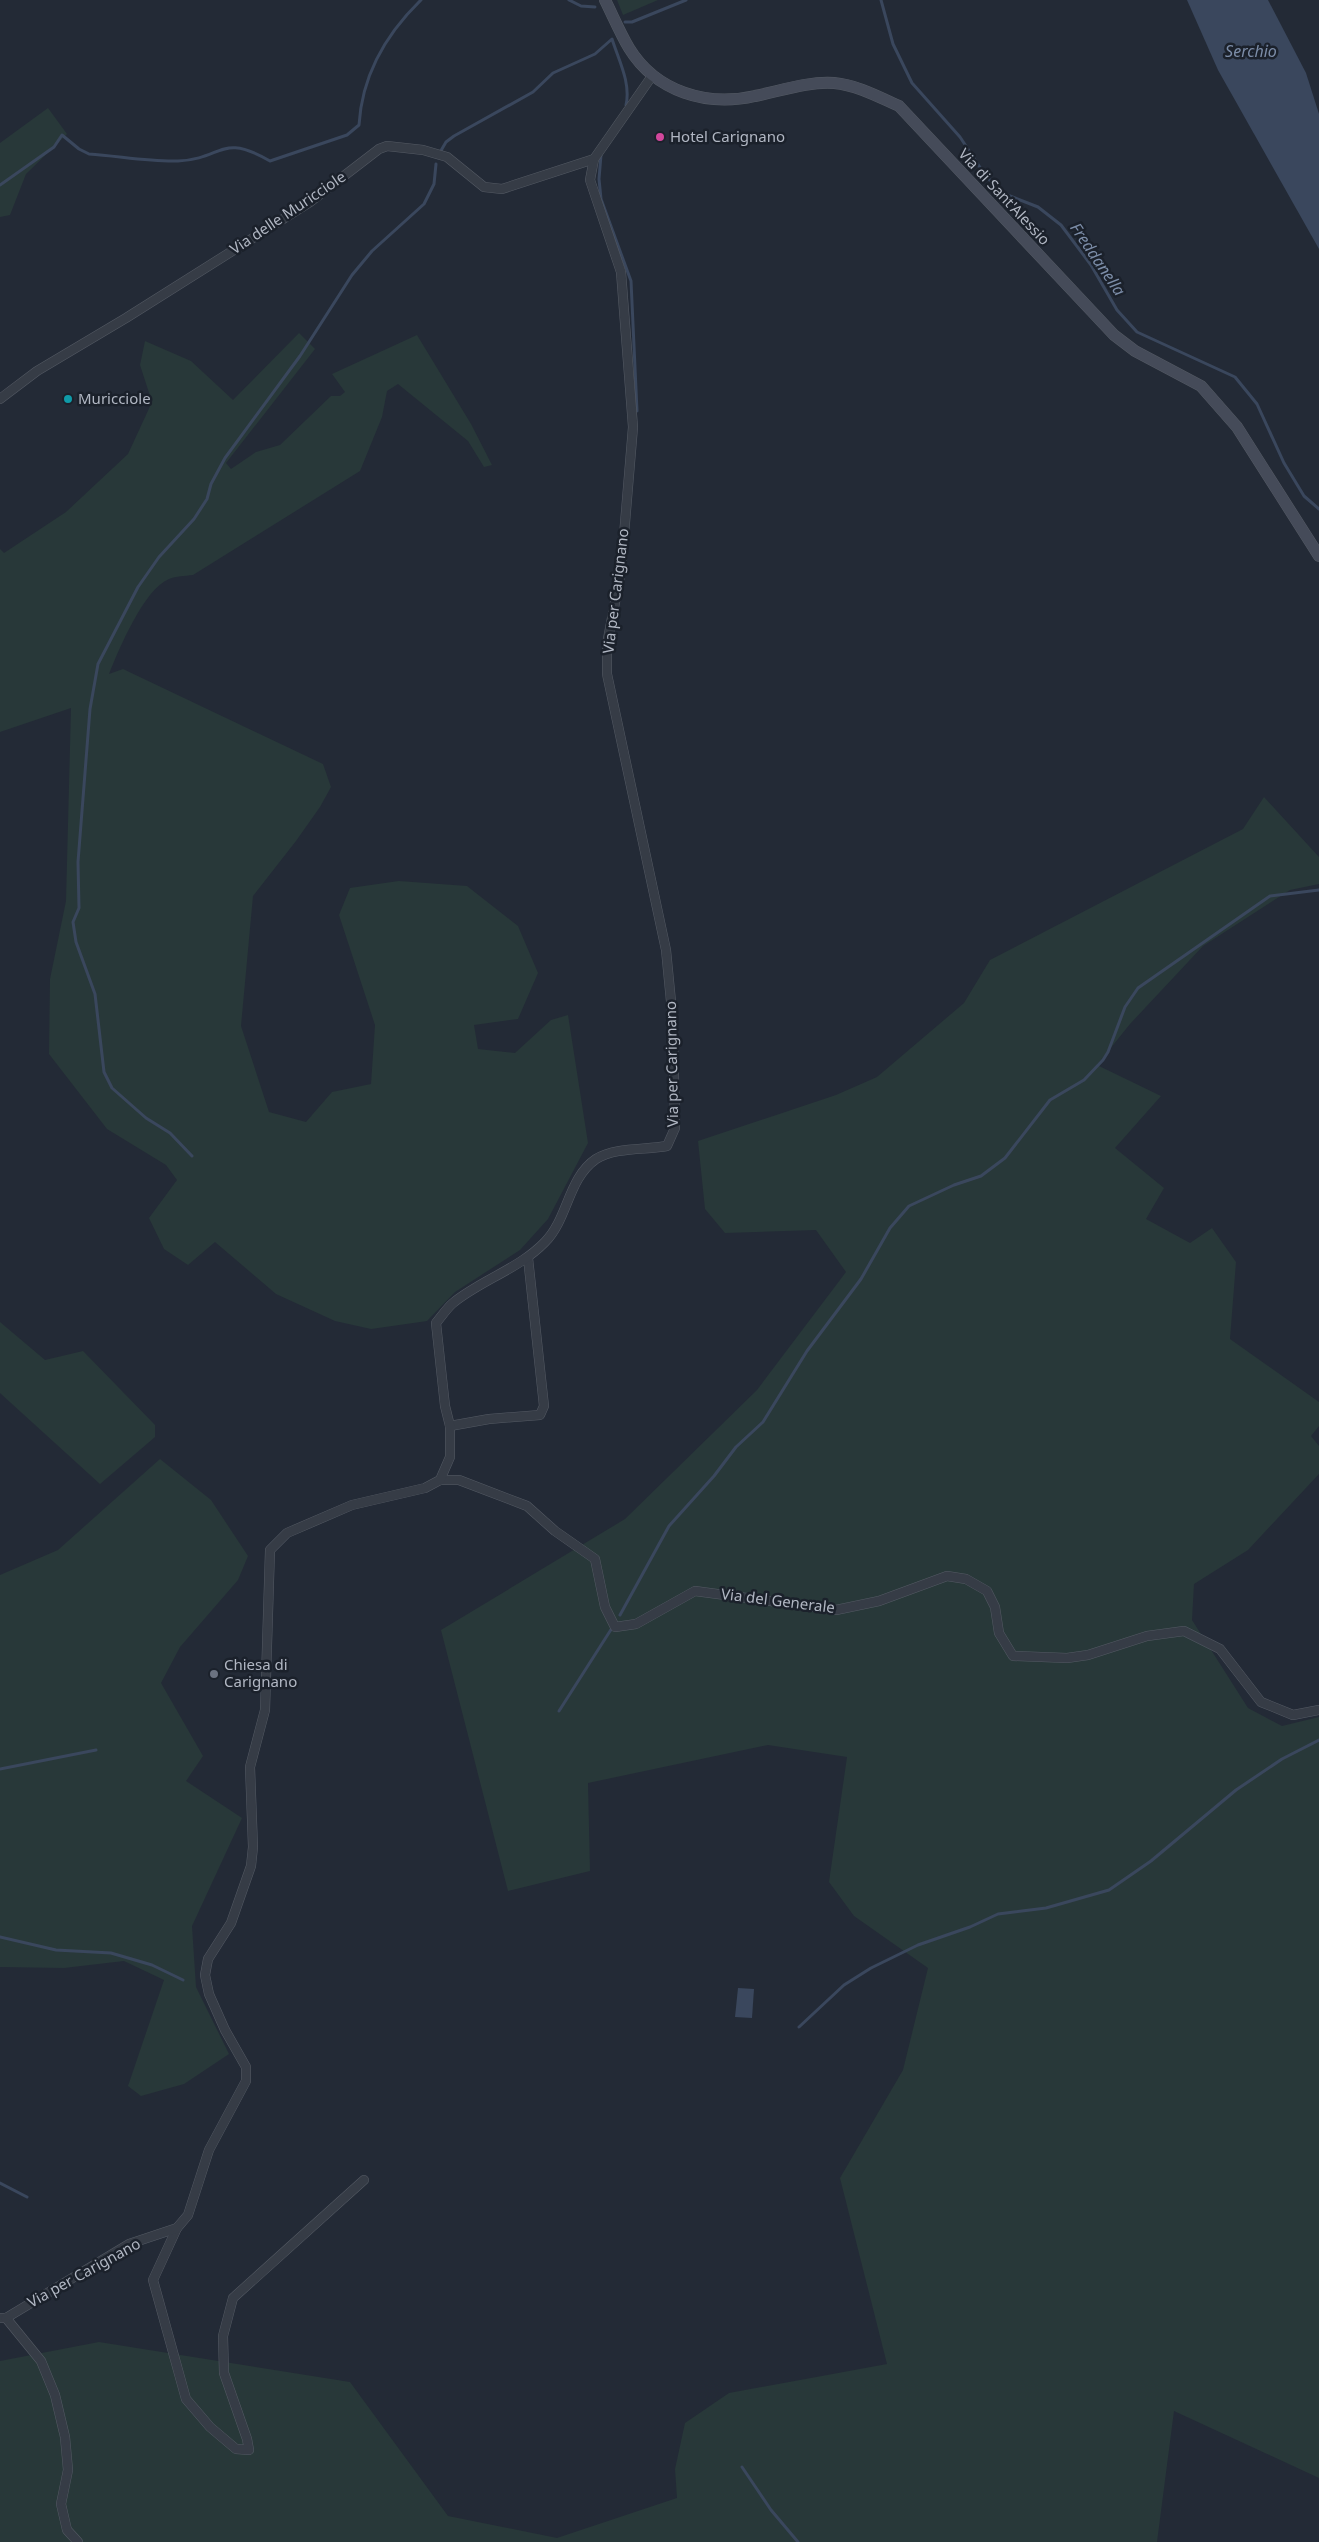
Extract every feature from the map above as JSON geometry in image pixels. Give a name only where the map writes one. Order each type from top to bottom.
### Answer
[{"type":"street","name":"Via di Sant'Alessio","points":[[606,0],[630,49],[652,76],[683,94],[711,99],[750,98],[809,85],[834,83],[867,91],[899,106],[1114,335],[1135,351],[1201,386],[1246,440],[1319,556]]},
{"type":"street","name":"Via per Carignano","points":[[440,1480],[450,1457],[450,1426],[445,1406],[436,1323],[453,1303],[528,1258],[546,1242],[558,1225],[574,1189],[594,1160],[606,1154],[666,1146],[675,1128],[673,1022],[666,950],[607,674],[607,644],[621,571],[633,428],[621,272],[590,180],[594,159],[652,76]]},
{"type":"street","name":"Via delle Muricciole","points":[[0,399],[37,371],[126,318],[310,202],[379,149],[387,146],[414,149],[447,158],[484,187],[502,189],[594,159]]},
{"type":"street","points":[[450,1426],[489,1419],[540,1415],[544,1406],[528,1258]]},
{"type":"street","points":[[364,2180],[233,2298],[224,2336],[224,2373],[249,2450],[236,2449],[210,2427],[186,2399],[154,2280],[177,2228],[188,2215],[209,2150],[246,2081],[246,2067],[225,2030],[209,1994],[205,1975],[208,1959],[232,1924],[251,1866],[253,1847],[250,1767],[265,1710],[270,1550],[286,1533],[352,1505],[425,1488],[440,1480]]},
{"type":"street","name":"Via del Generale","points":[[440,1480],[459,1480],[527,1506],[556,1531],[595,1559],[605,1607],[615,1627],[636,1624],[695,1591],[836,1610],[879,1601],[947,1576],[966,1579],[987,1591],[995,1607],[999,1633],[1013,1656],[1067,1658],[1088,1655],[1147,1636],[1184,1631],[1220,1649],[1261,1702],[1293,1715],[1319,1710]]},
{"type":"street","name":"Via per Carignano","points":[[3,2318],[129,2244],[177,2228]]},
{"type":"street","points":[[3,2318],[41,2361],[55,2395],[65,2437],[68,2470],[61,2504],[67,2530],[78,2542]]},
{"type":"shaded area","points":[[617,0],[658,0],[623,15]]},
{"type":"shaded area","points":[[48,108],[67,134],[26,174],[10,215],[0,217],[0,143]]},
{"type":"shaded area","points":[[299,333],[315,349],[226,463],[231,469],[256,452],[280,445],[331,396],[340,396],[345,392],[332,374],[417,335],[471,424],[492,465],[484,467],[468,441],[398,384],[387,391],[382,417],[360,471],[193,575],[172,578],[160,585],[150,595],[133,621],[109,674],[123,669],[323,764],[331,787],[320,807],[296,841],[253,896],[241,1026],[269,1112],[306,1122],[332,1092],[371,1084],[375,1025],[339,915],[350,888],[399,881],[467,886],[518,926],[538,973],[518,1019],[474,1025],[478,1049],[515,1053],[551,1020],[568,1015],[588,1143],[548,1219],[520,1250],[455,1292],[427,1321],[371,1329],[335,1321],[276,1294],[215,1242],[188,1265],[164,1249],[149,1218],[177,1180],[166,1165],[107,1129],[49,1054],[50,979],[66,901],[71,708],[0,732],[0,549],[4,553],[66,512],[128,454],[152,402],[140,365],[145,341],[191,361],[233,400]]},
{"type":"shaded area","points":[[1264,797],[1319,857],[1319,884],[1290,890],[1203,946],[1130,1024],[1097,1065],[1161,1096],[1115,1148],[1164,1188],[1146,1219],[1190,1243],[1212,1228],[1236,1262],[1230,1339],[1319,1402],[1319,1426],[1311,1436],[1319,1446],[1319,1474],[1248,1550],[1194,1584],[1192,1620],[1248,1708],[1282,1726],[1319,1717],[1319,2478],[1174,2411],[1157,2542],[0,2542],[0,2361],[99,2342],[350,2382],[448,2516],[557,2538],[677,2498],[675,2469],[685,2423],[729,2393],[887,2364],[840,2178],[903,2070],[928,1968],[854,1916],[829,1882],[847,1757],[768,1745],[588,1783],[590,1871],[508,1891],[441,1630],[625,1519],[757,1390],[846,1272],[816,1230],[725,1233],[705,1209],[698,1141],[836,1095],[877,1077],[964,1003],[990,960],[1243,829]]},
{"type":"shaded area","points":[[0,1322],[45,1360],[83,1351],[155,1425],[155,1437],[100,1484],[0,1393]]},
{"type":"shaded area","points":[[160,1459],[211,1500],[248,1556],[238,1580],[180,1647],[161,1683],[203,1756],[186,1781],[242,1818],[192,1926],[196,1987],[229,2054],[184,2084],[141,2096],[128,2086],[164,1980],[124,1961],[64,1968],[0,1967],[0,1575],[58,1550]]},
{"type":"water","name":"Serchio","points":[[1187,0],[1268,0],[1306,73],[1319,114],[1319,249],[1218,70]]},
{"type":"water","points":[[738,1988],[754,1989],[752,2018],[735,2017]]},
{"type":"waterway","points":[[0,185],[54,147],[62,135],[79,149],[89,154],[167,161],[193,159],[222,149],[231,148],[241,148],[270,161],[347,135],[359,125],[365,89],[378,56],[397,27],[421,0]]},
{"type":"waterway","points":[[569,0],[581,6],[595,7]]},
{"type":"waterway","points":[[625,22],[632,22],[686,0]]},
{"type":"waterway","name":"Freddanella","points":[[881,0],[893,44],[912,83],[960,137],[983,172],[1000,192],[1038,207],[1061,225],[1091,265],[1117,310],[1137,332],[1235,377],[1257,404],[1284,463],[1304,496],[1319,509]]},
{"type":"waterway","points":[[439,154],[446,142],[454,136],[533,92],[553,73],[595,54],[612,39],[626,80],[626,105]]},
{"type":"waterway","points":[[601,155],[599,179],[601,199],[631,281],[637,411]]},
{"type":"waterway","points":[[192,1156],[170,1133],[146,1118],[112,1088],[104,1072],[95,994],[76,942],[73,922],[79,908],[78,862],[90,709],[98,664],[138,587],[159,557],[194,519],[207,499],[211,484],[225,458],[300,356],[352,275],[372,251],[424,204],[434,184],[436,164]]},
{"type":"waterway","points":[[620,1615],[669,1526],[714,1476],[736,1447],[763,1422],[807,1351],[861,1279],[890,1228],[909,1206],[954,1185],[981,1176],[1005,1158],[1050,1100],[1084,1080],[1103,1060],[1108,1052],[1125,1007],[1138,988],[1270,896],[1319,890]]},
{"type":"waterway","points":[[559,1711],[612,1628]]},
{"type":"waterway","points":[[799,2027],[844,1985],[871,1968],[918,1945],[970,1927],[998,1914],[1046,1908],[1109,1890],[1151,1861],[1236,1790],[1282,1759],[1319,1740]]},
{"type":"waterway","points":[[0,1769],[96,1750]]},
{"type":"waterway","points":[[0,1937],[56,1950],[111,1953],[152,1965],[183,1980]]},
{"type":"waterway","points":[[0,2183],[27,2197]]},
{"type":"waterway","points":[[742,2467],[771,2510],[798,2542]]},
{"type":"place","name":"Hotel Carignano","points":[[660,137]]},
{"type":"place","name":"Muricciole","points":[[68,399]]},
{"type":"place","name":"Chiesa di Carignano","points":[[214,1674]]}]
